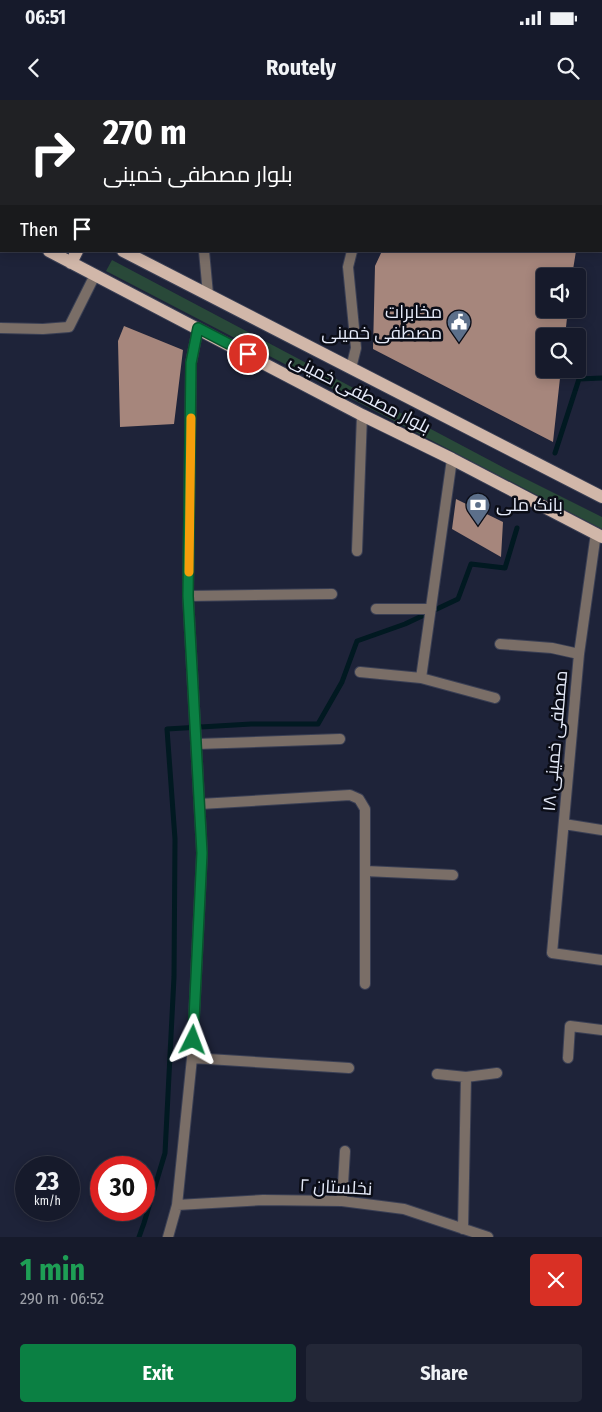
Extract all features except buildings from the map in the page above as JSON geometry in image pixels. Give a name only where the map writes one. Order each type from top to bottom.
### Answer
[{"type":"main road","name":"بلوار مصطفی خمینی","points":[[51,252],[362,415],[599,535]]},
{"type":"main road","points":[[71,263],[76,252]]},
{"type":"main road","name":"بلوار مصطفی خمینی","points":[[125,252],[602,497]]},
{"type":"street","points":[[204,252],[208,294]]},
{"type":"street","points":[[351,368],[356,348],[348,267],[352,252]]},
{"type":"street","points":[[0,328],[69,328],[95,275]]},
{"type":"street","points":[[168,1237],[177,1205],[192,1058],[202,853],[188,596],[191,363],[198,328]]},
{"type":"street","points":[[357,552],[362,415]]},
{"type":"street","points":[[421,678],[452,459]]},
{"type":"street","name":"مصطفی خمینی ۱۸","points":[[599,535],[579,654],[552,953],[602,960]]},
{"type":"street","points":[[188,596],[332,594]]},
{"type":"street","points":[[376,609],[431,609]]},
{"type":"street","points":[[500,644],[552,648],[579,654]]},
{"type":"street","points":[[360,672],[421,678],[495,698]]},
{"type":"street","points":[[197,744],[340,740]]},
{"type":"street","points":[[200,804],[350,796],[359,798],[365,809],[365,984]]},
{"type":"street","points":[[564,824],[602,830]]},
{"type":"street","points":[[365,871],[453,875]]},
{"type":"street","points":[[568,1058],[570,1026],[602,1030]]},
{"type":"street","points":[[192,1058],[349,1068]]},
{"type":"street","points":[[437,1074],[466,1077],[497,1073]]},
{"type":"street","points":[[462,1229],[466,1077]]},
{"type":"street","points":[[342,1201],[345,1151]]},
{"type":"street","name":"نخلستان ۲","points":[[177,1205],[263,1200],[342,1201],[404,1209],[488,1237]]},
{"type":"green space","points":[[112,260],[512,472],[602,517],[602,529],[106,271]]},
{"type":"waterway","points":[[555,453],[579,379],[602,378]]},
{"type":"waterway","points":[[139,1237],[165,1153],[174,977],[175,839],[167,729],[251,724],[318,724],[342,682],[357,641],[405,624],[458,599],[471,564],[505,568],[517,528]]},
{"type":"slow traffic","points":[[189,572],[191,418]]},
{"type":"place","name":"مخابرات مصطفی خمینی","points":[[459,343]]},
{"type":"place","name":"بانک ملی","points":[[478,526]]},
{"type":"route","points":[[193,1040],[202,853],[188,596],[191,363],[198,328],[248,354]]}]
